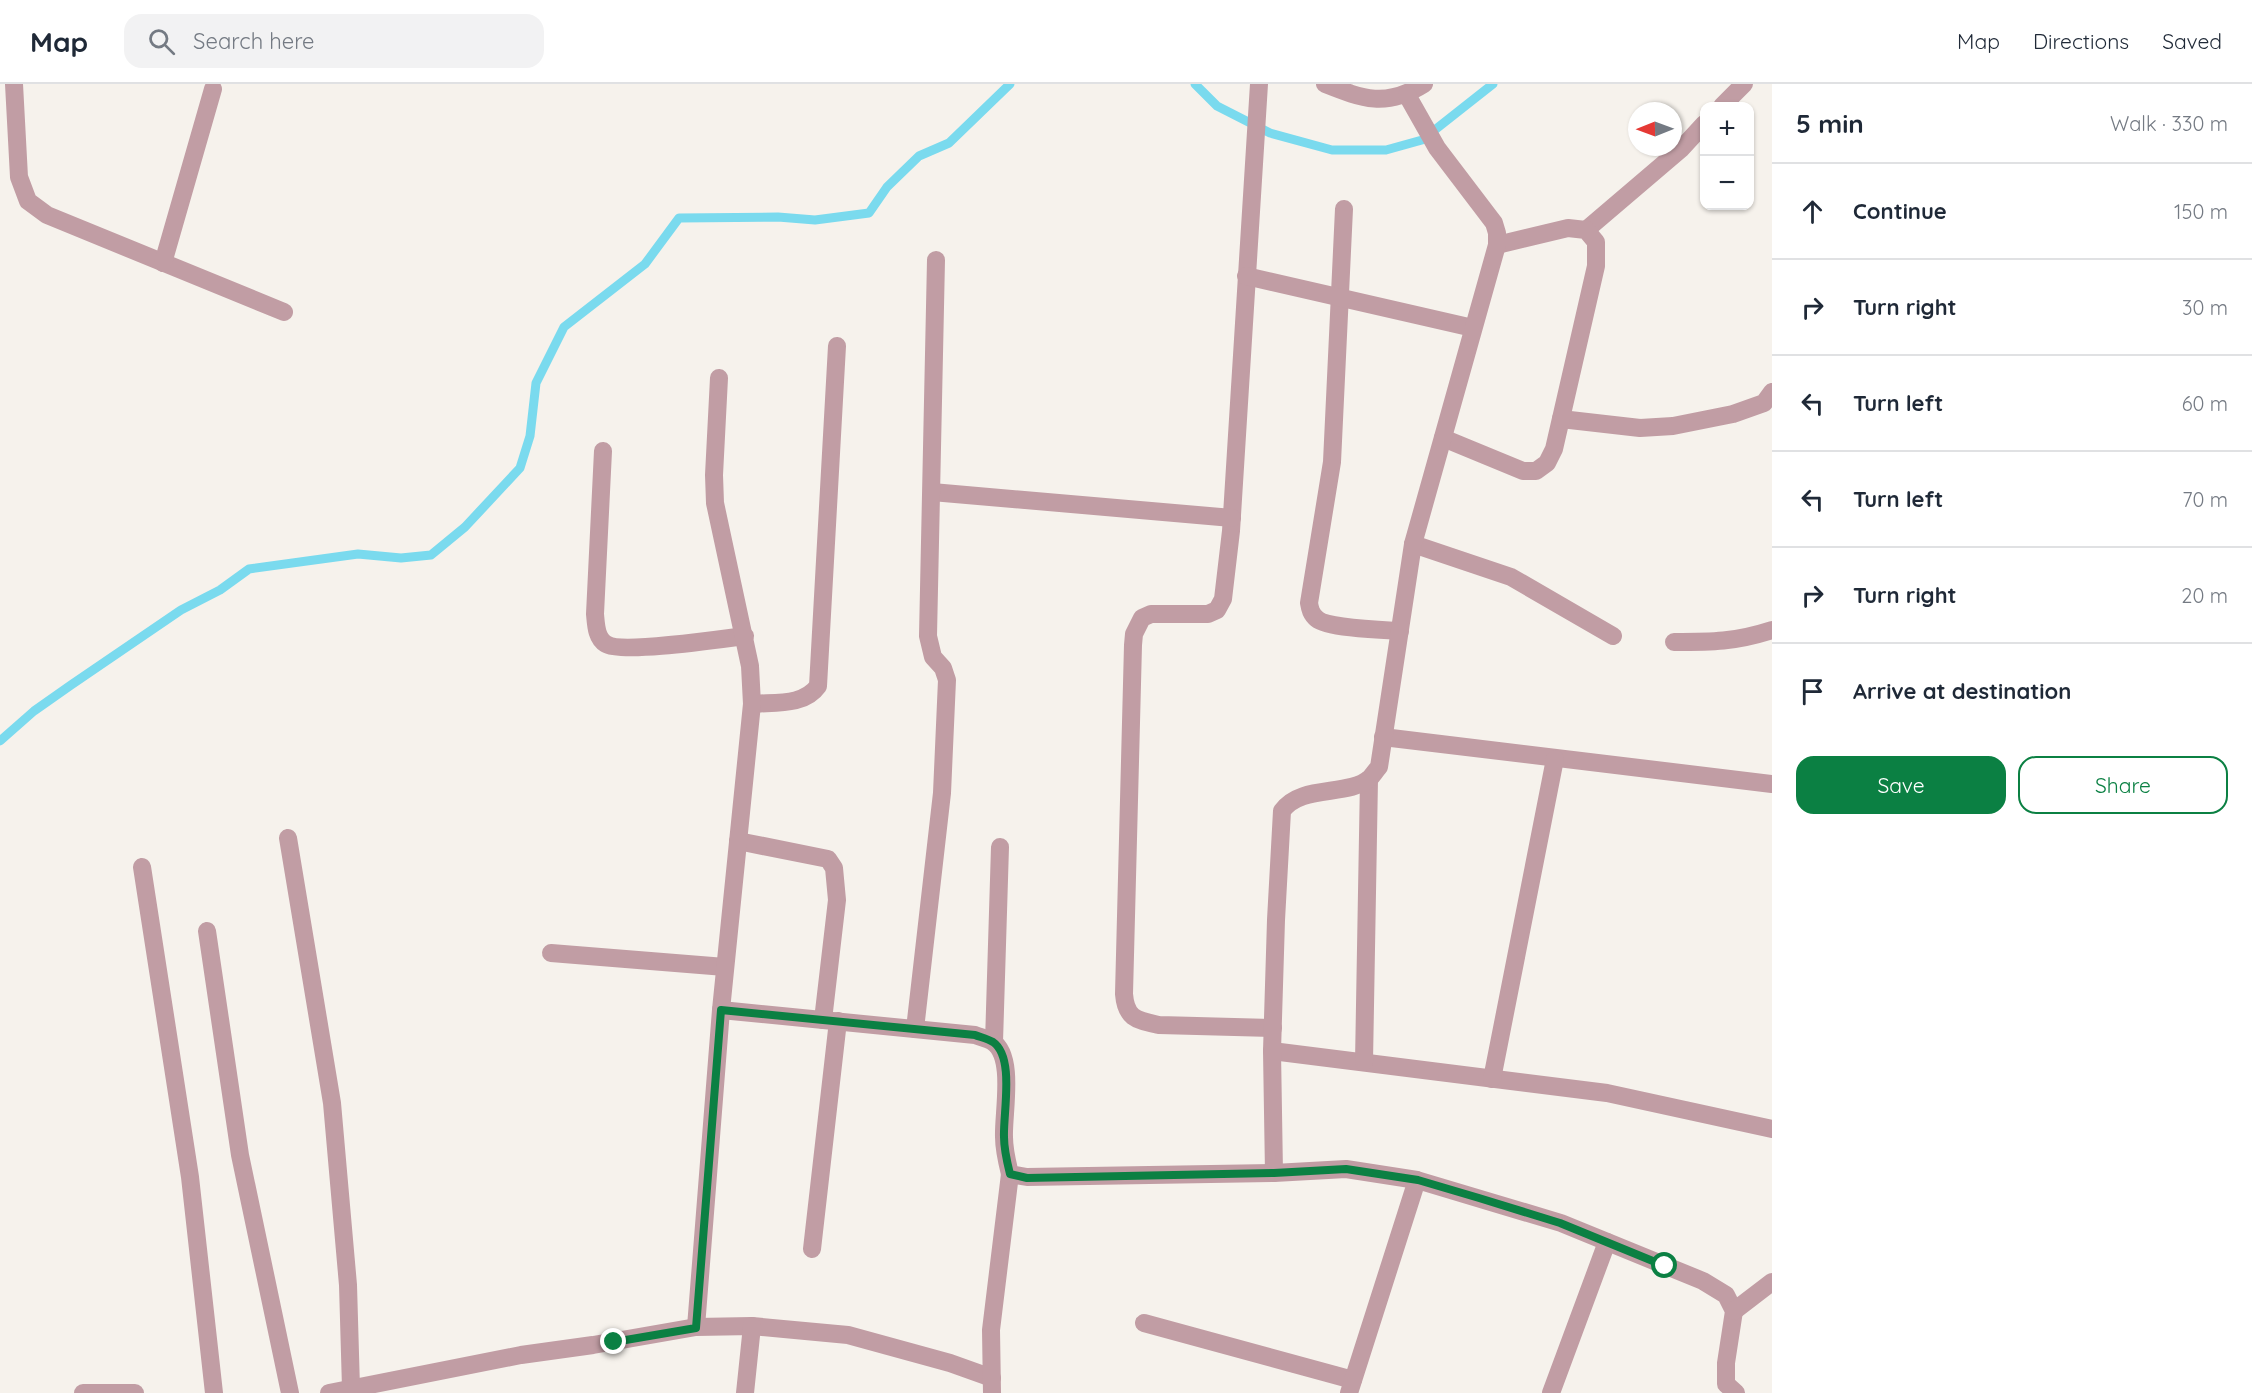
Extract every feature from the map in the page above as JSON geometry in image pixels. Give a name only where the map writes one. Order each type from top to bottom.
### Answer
[{"type":"street","points":[[14,84],[19,177],[28,201],[48,215],[284,312]]},
{"type":"street","points":[[1259,84],[1232,518],[1223,598],[1217,610],[1208,614],[1151,614],[1142,618],[1134,634],[1124,994],[1125,1008],[1131,1017],[1145,1022],[1159,1025],[1273,1028]]},
{"type":"street","points":[[1325,84],[1355,97],[1382,99],[1407,95],[1424,84]]},
{"type":"street","points":[[1726,102],[1744,84]]},
{"type":"street","points":[[163,263],[213,89]]},
{"type":"street","points":[[1274,1173],[1272,1051],[1282,811],[1288,802],[1298,798],[1369,779],[1379,767],[1413,544],[1497,244],[1494,223],[1437,148],[1416,115],[1407,95]]},
{"type":"street","points":[[1586,230],[1680,149],[1700,128]]},
{"type":"street","points":[[1344,209],[1332,462],[1309,603],[1311,612],[1318,621],[1331,625],[1400,631]]},
{"type":"street","points":[[1443,438],[1523,471],[1536,471],[1547,464],[1554,450],[1596,266],[1596,242],[1586,230],[1568,228],[1497,244]]},
{"type":"street","points":[[915,1029],[942,793],[947,680],[943,668],[933,657],[928,636],[936,260]]},
{"type":"street","points":[[1246,276],[1473,328]]},
{"type":"street","points":[[752,704],[798,700],[811,696],[818,686],[837,346]]},
{"type":"street","points":[[696,1328],[721,1010],[752,704],[750,666],[745,636],[715,503],[714,475],[719,378]]},
{"type":"street","points":[[1561,419],[1640,428],[1673,426],[1733,414],[1764,404],[1772,392]]},
{"type":"street","points":[[603,451],[594,614],[597,633],[605,644],[616,647],[639,646],[745,636]]},
{"type":"street","points":[[932,492],[1232,518]]},
{"type":"street","points":[[1413,544],[1511,577],[1613,636]]},
{"type":"street","points":[[1674,642],[1722,642],[1743,639],[1772,630]]},
{"type":"street","points":[[1383,737],[1772,784]]},
{"type":"street","points":[[1492,1079],[1555,759]]},
{"type":"street","points":[[1364,1062],[1369,779]]},
{"type":"street","points":[[288,838],[332,1102],[348,1285],[351,1388]]},
{"type":"street","points":[[738,841],[828,859],[834,868],[837,900],[812,1249]]},
{"type":"street","points":[[329,1393],[521,1355],[696,1328],[752,1326],[848,1335],[950,1363],[992,1386],[991,1330],[1010,1174],[1005,1155],[1004,1136],[1006,1098],[1004,1058],[994,1042],[1000,847]]},
{"type":"street","points":[[142,867],[190,1177],[214,1393]]},
{"type":"street","points":[[207,931],[240,1155],[290,1393]]},
{"type":"street","points":[[551,953],[725,967]]},
{"type":"street","points":[[721,1010],[975,1035],[994,1042]]},
{"type":"street","points":[[1272,1051],[1607,1093],[1772,1129]]},
{"type":"street","points":[[1010,1174],[1027,1178],[1274,1173],[1346,1169],[1418,1180],[1560,1223],[1703,1281],[1726,1295],[1734,1311],[1726,1363],[1726,1384],[1736,1393]]},
{"type":"street","points":[[1144,1323],[1351,1387],[1418,1180]]},
{"type":"street","points":[[1551,1393],[1607,1242]]},
{"type":"street","points":[[1734,1311],[1772,1282]]},
{"type":"street","points":[[745,1393],[752,1326]]},
{"type":"street","points":[[83,1393],[135,1393]]},
{"type":"waterway","points":[[0,741],[34,711],[71,685],[181,610],[220,590],[249,569],[358,554],[401,558],[431,555],[465,527],[520,468],[530,436],[536,383],[564,327],[645,264],[679,218],[778,217],[815,220],[869,213],[887,187],[919,156],[949,143],[1010,84]]},
{"type":"waterway","points":[[1195,84],[1217,106],[1270,133],[1332,150],[1386,150],[1422,140],[1493,84]]},
{"type":"route","points":[[614,1342],[696,1328],[721,1010],[975,1035],[994,1042],[1004,1058],[1006,1098],[1004,1136],[1005,1155],[1010,1174],[1027,1178],[1274,1173],[1346,1169],[1418,1180],[1479,1198],[1560,1223],[1665,1266]]}]
